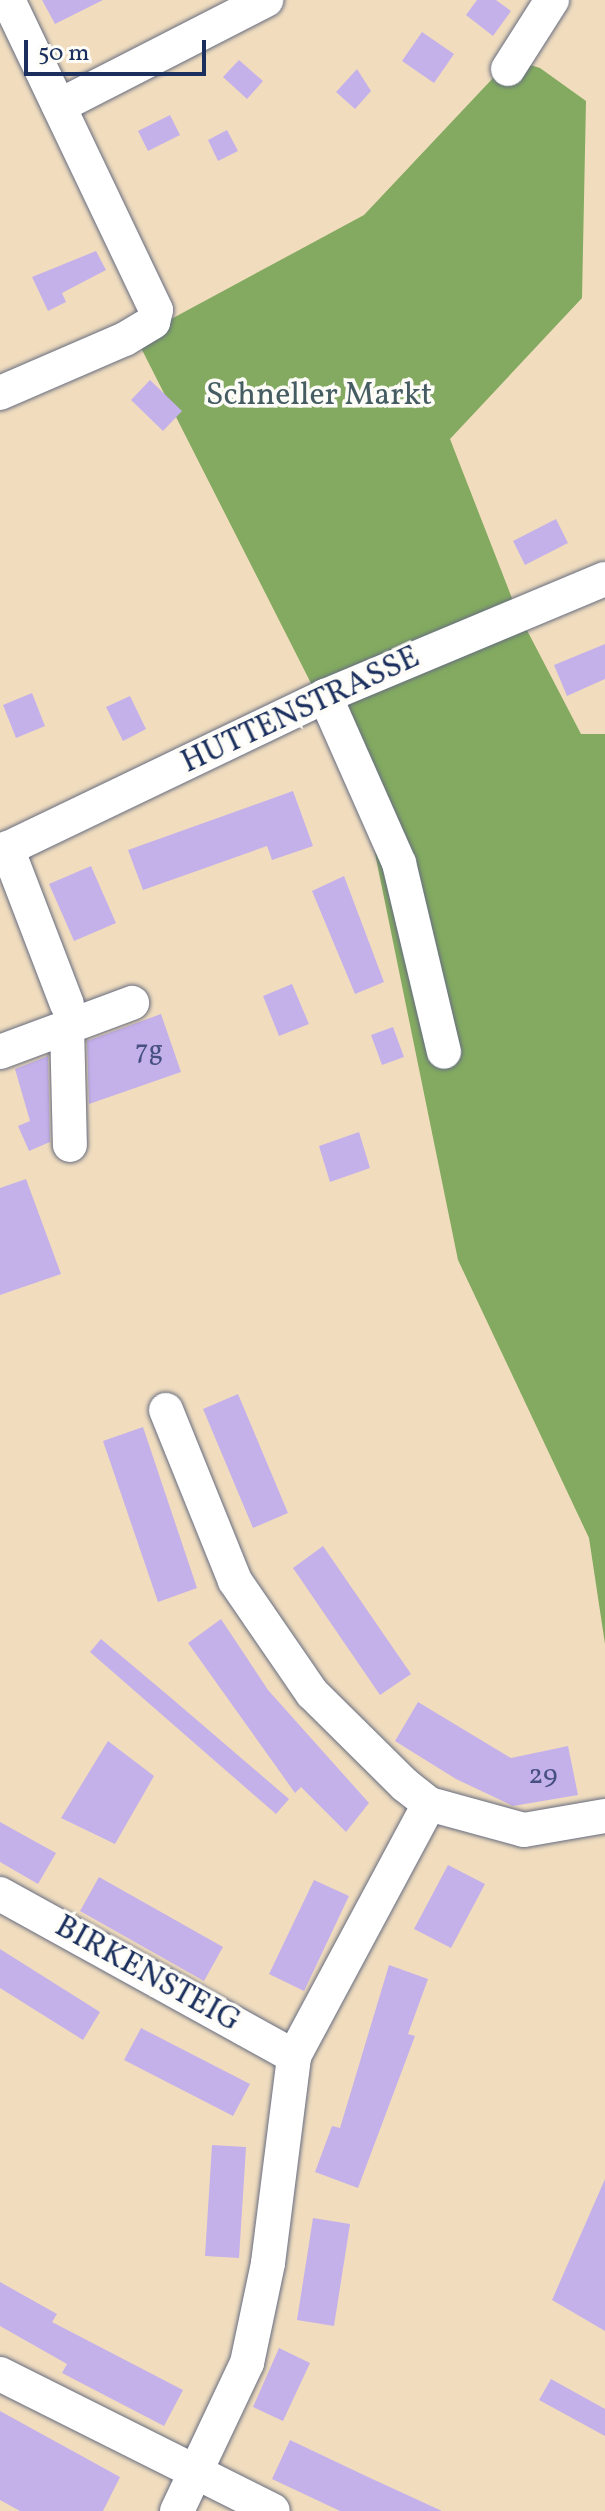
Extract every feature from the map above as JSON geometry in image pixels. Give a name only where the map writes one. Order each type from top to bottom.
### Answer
[{"type":"street","points":[[0,393],[125,339],[153,322],[156,310],[8,0]]},
{"type":"street","points":[[59,106],[266,0]]},
{"type":"street","points":[[508,69],[552,0]]},
{"type":"street","name":"HUTTENSTRASSE","points":[[3,850],[325,696],[605,579]]},
{"type":"street","points":[[325,696],[399,863],[444,1052]]},
{"type":"street","points":[[3,850],[67,1015],[70,1145]]},
{"type":"street","points":[[0,1052],[67,1015],[132,1003]]},
{"type":"street","points":[[166,1410],[235,1581],[312,1693],[429,1804],[524,1830],[605,1816]]},
{"type":"street","points":[[177,2511],[196,2477],[247,2363],[268,2263],[294,2056],[429,1804]]},
{"type":"street","name":"BIRKENSTEIG","points":[[0,1894],[294,2056]]},
{"type":"street","points":[[0,2374],[196,2477],[273,2511]]},
{"type":"green space","name":"Schneller Markt","points":[[511,59],[540,68],[586,101],[582,298],[450,439],[517,611],[581,734],[605,734],[605,1644],[589,1538],[458,1260],[360,780],[136,338],[364,215]]},
{"type":"building","points":[[42,0],[103,0],[55,24]]},
{"type":"building","points":[[477,0],[496,0],[511,11],[493,36],[466,15]]},
{"type":"building","points":[[422,32],[454,54],[434,83],[402,61]]},
{"type":"building","points":[[239,60],[263,81],[247,99],[223,77]]},
{"type":"building","points":[[357,69],[371,91],[355,109],[336,92]]},
{"type":"building","points":[[170,115],[180,135],[148,151],[138,131]]},
{"type":"building","points":[[227,130],[238,151],[218,161],[208,140]]},
{"type":"building","points":[[96,251],[106,270],[62,293],[66,302],[48,311],[32,277]]},
{"type":"building","points":[[150,380],[182,411],[163,431],[131,400]]},
{"type":"building","points":[[556,519],[568,543],[525,565],[513,541]]},
{"type":"building","points":[[605,644],[605,679],[567,696],[554,665]]},
{"type":"building","points":[[32,693],[45,726],[16,738],[3,705]]},
{"type":"building","points":[[130,696],[146,729],[123,741],[106,707]]},
{"type":"building","points":[[293,791],[313,846],[272,860],[267,846],[143,890],[128,850]]},
{"type":"building","points":[[91,866],[116,923],[74,941],[49,884]]},
{"type":"building","points":[[344,876],[384,982],[355,994],[312,891]]},
{"type":"building","points":[[292,984],[309,1024],[279,1036],[263,996]]},
{"type":"building","points":[[161,1014],[181,1072],[89,1104],[87,1041]]},
{"type":"building","points":[[393,1027],[404,1057],[382,1065],[371,1035]]},
{"type":"building","points":[[48,1056],[50,1142],[29,1151],[18,1126],[30,1121],[15,1069]]},
{"type":"building","points":[[359,1132],[370,1168],[330,1182],[319,1146]]},
{"type":"building","points":[[26,1179],[61,1274],[0,1295],[0,1188]]},
{"type":"building","points":[[238,1394],[288,1513],[253,1528],[203,1409]]},
{"type":"building","points":[[143,1427],[197,1588],[158,1602],[103,1441]]},
{"type":"building","points":[[323,1546],[411,1674],[380,1695],[293,1568]]},
{"type":"building","points":[[221,1619],[268,1690],[369,1803],[346,1832],[301,1787],[295,1793],[188,1643]]},
{"type":"building","points":[[101,1639],[289,1799],[276,1814],[90,1652]]},
{"type":"building","points":[[418,1702],[511,1758],[568,1746],[578,1795],[513,1806],[456,1779],[395,1741]]},
{"type":"building","points":[[108,1741],[154,1776],[115,1844],[61,1818]]},
{"type":"building","points":[[0,1822],[56,1853],[38,1884],[0,1862]]},
{"type":"building","points":[[448,1865],[485,1884],[451,1948],[414,1929]]},
{"type":"building","points":[[99,1877],[223,1947],[204,1981],[80,1911]]},
{"type":"building","points":[[314,1880],[349,1896],[304,1991],[269,1974]]},
{"type":"building","points":[[0,1949],[100,2012],[83,2040],[0,1988]]},
{"type":"building","points":[[389,1965],[428,1979],[408,2034],[415,2036],[358,2188],[315,2172],[332,2126],[340,2128]]},
{"type":"building","points":[[141,2028],[250,2084],[233,2116],[124,2060]]},
{"type":"building","points":[[212,2145],[246,2147],[239,2258],[205,2256]]},
{"type":"building","points":[[605,2179],[605,2331],[552,2300]]},
{"type":"building","points":[[313,2218],[350,2224],[334,2326],[297,2320]]},
{"type":"building","points":[[0,2282],[57,2314],[52,2322],[183,2390],[164,2426],[62,2373],[67,2364],[0,2326]]},
{"type":"building","points":[[279,2348],[310,2363],[283,2421],[253,2407]]},
{"type":"building","points":[[551,2379],[605,2409],[605,2436],[539,2400]]},
{"type":"building","points":[[0,2411],[120,2477],[103,2511],[20,2511],[0,2500]]},
{"type":"building","points":[[290,2440],[442,2511],[340,2511],[272,2479]]}]
